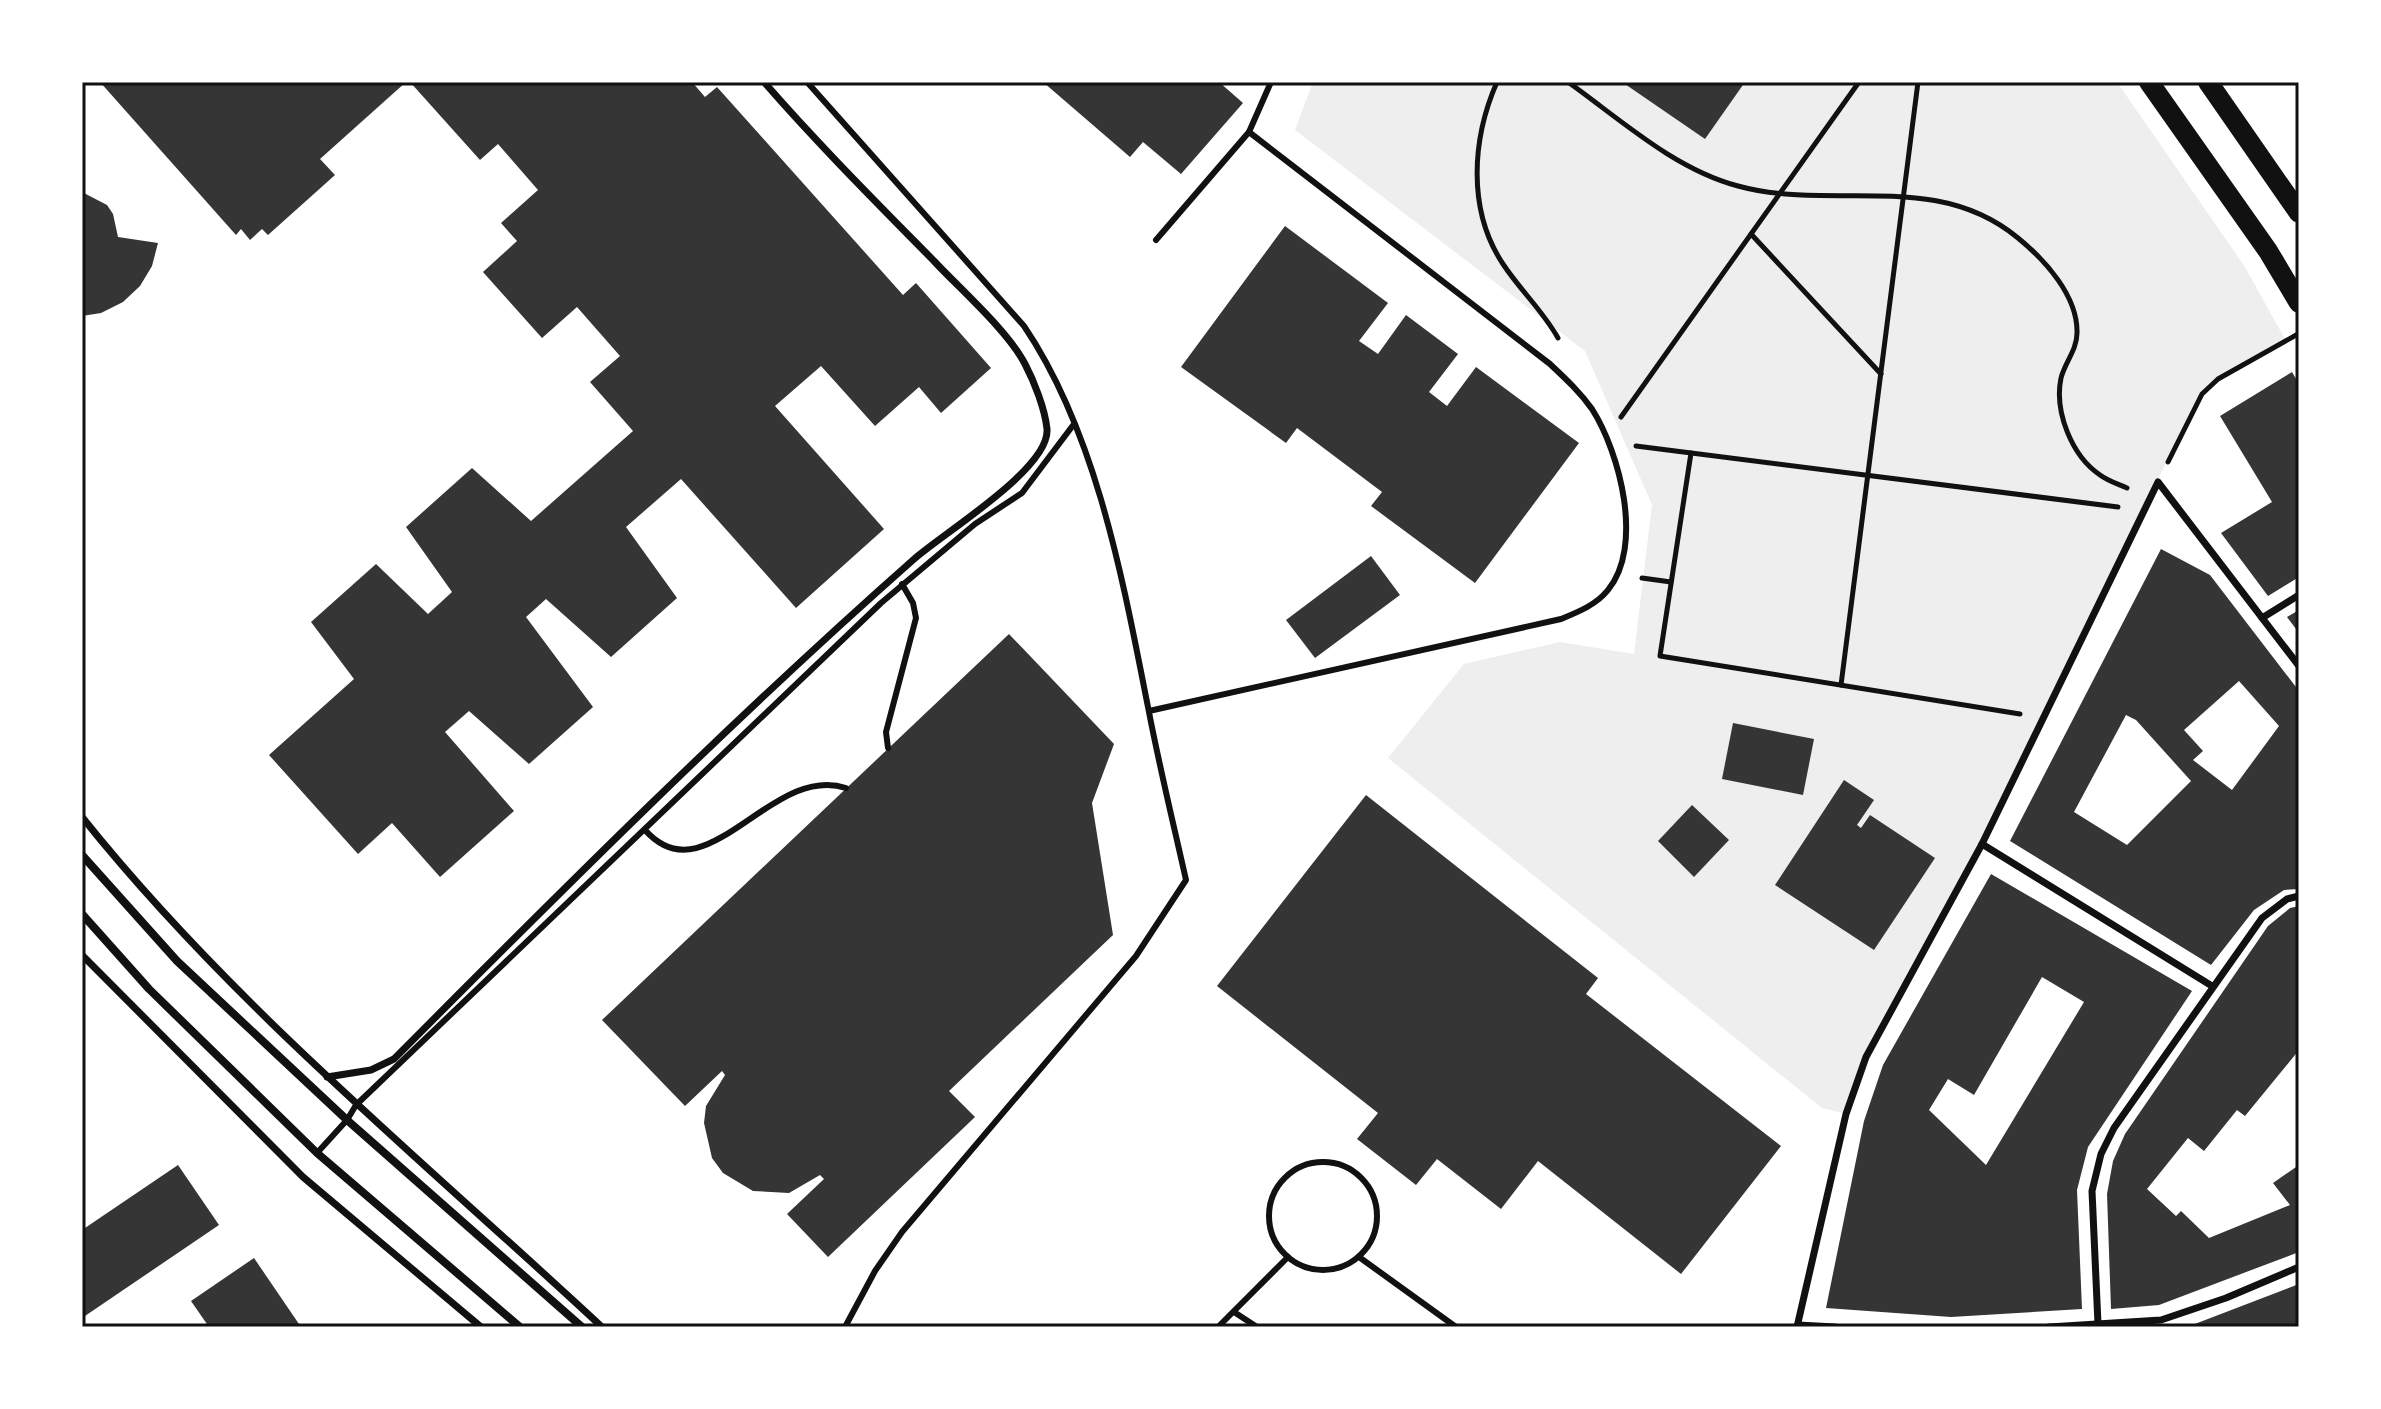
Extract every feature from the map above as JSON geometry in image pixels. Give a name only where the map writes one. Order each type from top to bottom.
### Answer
[{"type":"main road","points":[[2149,82],[2268,251],[2299,303]]},
{"type":"main road","points":[[2208,82],[2299,213]]},
{"type":"street","points":[[327,1077],[371,1070],[394,1059],[540,909],[835,627],[936,540],[987,503],[1043,451],[1047,430],[1024,362],[980,309],[820,146],[764,82]]},
{"type":"street","points":[[1835,1327],[1798,1326],[1846,1114],[1866,1057],[1982,844],[2158,482],[2299,666]]},
{"type":"street","points":[[2262,618],[2299,595]]},
{"type":"street","points":[[82,817],[133,881],[327,1077],[602,1327]]},
{"type":"street","points":[[1982,844],[2212,986]]},
{"type":"street","points":[[82,855],[177,961],[347,1120],[582,1327]]},
{"type":"street","points":[[2098,1324],[2092,1191],[2098,1163],[2114,1128],[2262,918],[2287,899],[2299,896]]},
{"type":"street","points":[[82,914],[149,989],[317,1153],[520,1327]]},
{"type":"street","points":[[82,955],[303,1177],[481,1327]]},
{"type":"street","points":[[2049,1327],[2161,1320],[2226,1298],[2299,1267]]},
{"type":"lane","points":[[807,82],[1024,326],[1046,359],[1074,424],[1121,568],[1186,880],[1136,956],[902,1232],[860,1297],[845,1327]]},
{"type":"lane","points":[[1156,240],[1249,132],[1271,82]]},
{"type":"lane","points":[[1149,711],[1561,619],[1590,606],[1607,592],[1625,552],[1623,496],[1612,451],[1578,390],[1550,364],[1249,132]]},
{"type":"lane","points":[[317,1153],[347,1120],[356,1105],[902,584],[975,524],[1022,493],[1074,424]]},
{"type":"lane","points":[[888,748],[886,732],[916,618],[913,603],[902,584]]},
{"type":"lane","points":[[645,830],[659,846],[676,852],[697,849],[721,838],[784,796],[824,784],[846,788]]},
{"type":"lane","points":[[1315,1162],[1345,1166],[1369,1186],[1375,1200],[1376,1231],[1359,1257],[1346,1265],[1316,1270],[1288,1257],[1271,1231],[1271,1201],[1287,1175],[1315,1162]]},
{"type":"lane","points":[[1218,1327],[1288,1257]]},
{"type":"lane","points":[[1359,1257],[1456,1327]]},
{"type":"lane","points":[[1234,1312],[1257,1327]]},
{"type":"path","points":[[1497,82],[1484,112],[1477,148],[1481,216],[1497,255],[1562,344]]},
{"type":"path","points":[[1568,82],[1676,159],[1735,186],[1780,193],[1904,194],[1957,204],[1979,213],[2016,236],[2046,265],[2067,296],[2078,331],[2076,345],[2059,386],[2064,424],[2084,459],[2099,475],[2150,500]]},
{"type":"path","points":[[1606,437],[1859,82]]},
{"type":"path","points":[[1841,685],[1918,82]]},
{"type":"path","points":[[1751,234],[1881,374]]},
{"type":"path","points":[[2158,482],[2202,394],[2218,379],[2299,333]]},
{"type":"path","points":[[1612,451],[1626,445],[2145,510]]},
{"type":"path","points":[[1691,453],[1660,656],[2044,718]]},
{"type":"shaded area","points":[[1313,82],[2117,82],[2245,267],[2286,341],[2222,379],[2191,411],[1982,844],[1866,1057],[1846,1114],[1822,1108],[1388,758],[1464,664],[1560,642],[1634,654],[1652,505],[1585,351],[1295,130]]},
{"type":"building","points":[[100,82],[406,82],[320,159],[335,175],[268,235],[262,229],[250,240],[241,229],[236,235]]},
{"type":"building","points":[[410,82],[692,82],[705,97],[717,87],[903,295],[916,283],[991,368],[941,413],[919,387],[875,426],[821,366],[775,406],[884,529],[796,608],[681,479],[626,527],[677,598],[611,657],[546,599],[526,617],[593,707],[529,764],[469,711],[445,732],[514,811],[440,877],[392,823],[358,854],[269,755],[354,679],[311,622],[376,564],[428,614],[452,592],[406,527],[472,468],[531,521],[633,431],[590,382],[620,356],[577,307],[542,338],[483,272],[517,241],[501,223],[538,190],[498,144],[480,160]]},
{"type":"building","points":[[1043,82],[1219,82],[1243,103],[1181,174],[1143,142],[1130,157]]},
{"type":"building","points":[[1622,82],[1745,82],[1705,139]]},
{"type":"building","points":[[82,192],[107,205],[113,214],[118,237],[158,243],[152,266],[140,286],[123,302],[101,313],[82,316]]},
{"type":"building","points":[[1285,226],[1388,303],[1359,341],[1378,354],[1406,315],[1458,354],[1429,392],[1447,406],[1476,367],[1579,443],[1475,583],[1371,506],[1382,492],[1297,428],[1286,443],[1181,367]]},
{"type":"building","points":[[2292,372],[2299,384],[2299,577],[2268,596],[2221,533],[2272,502],[2220,416]]},
{"type":"building","points":[[2161,549],[2210,575],[2299,691],[2299,889],[2284,890],[2254,910],[2211,965],[2010,841]],"holes":[[[2239,681],[2279,726],[2232,790],[2193,760],[2203,751],[2184,730]],[[2126,715],[2136,720],[2191,781],[2127,845],[2074,812]]]},
{"type":"building","points":[[1371,556],[1400,595],[1315,658],[1286,620]]},
{"type":"building","points":[[2299,610],[2299,633],[2287,617]]},
{"type":"building","points":[[1009,634],[1114,744],[1092,803],[1113,935],[949,1091],[975,1117],[828,1257],[787,1214],[824,1179],[820,1175],[789,1193],[753,1191],[723,1173],[712,1158],[704,1123],[706,1106],[725,1075],[722,1071],[685,1106],[602,1020]]},
{"type":"building","points":[[1733,723],[1814,739],[1803,795],[1722,779]]},
{"type":"building","points":[[1844,780],[1874,800],[1857,825],[1861,828],[1870,815],[1935,858],[1874,950],[1775,885]]},
{"type":"building","points":[[1366,795],[1598,978],[1586,994],[1781,1146],[1681,1274],[1538,1161],[1501,1209],[1437,1159],[1416,1185],[1357,1139],[1378,1113],[1217,986]]},
{"type":"building","points":[[1692,805],[1729,840],[1694,877],[1658,841]]},
{"type":"building","points":[[1991,874],[2192,991],[2088,1147],[2077,1190],[2082,1309],[1951,1317],[1826,1308],[1864,1121],[1883,1065]],"holes":[[[2042,977],[2084,1002],[1986,1165],[1929,1110],[1948,1079],[1974,1095]]]},
{"type":"building","points":[[2299,906],[2299,1050],[2245,1116],[2237,1110],[2204,1151],[2188,1138],[2147,1189],[2176,1216],[2181,1211],[2209,1238],[2290,1205],[2273,1183],[2299,1165],[2299,1252],[2159,1305],[2111,1309],[2107,1194],[2113,1161],[2125,1134],[2268,926],[2290,908]]},
{"type":"building","points":[[178,1165],[219,1225],[82,1318],[82,1230]]},
{"type":"building","points":[[254,1258],[301,1327],[209,1327],[191,1301]]},
{"type":"building","points":[[2299,1284],[2299,1327],[2187,1327]]}]
